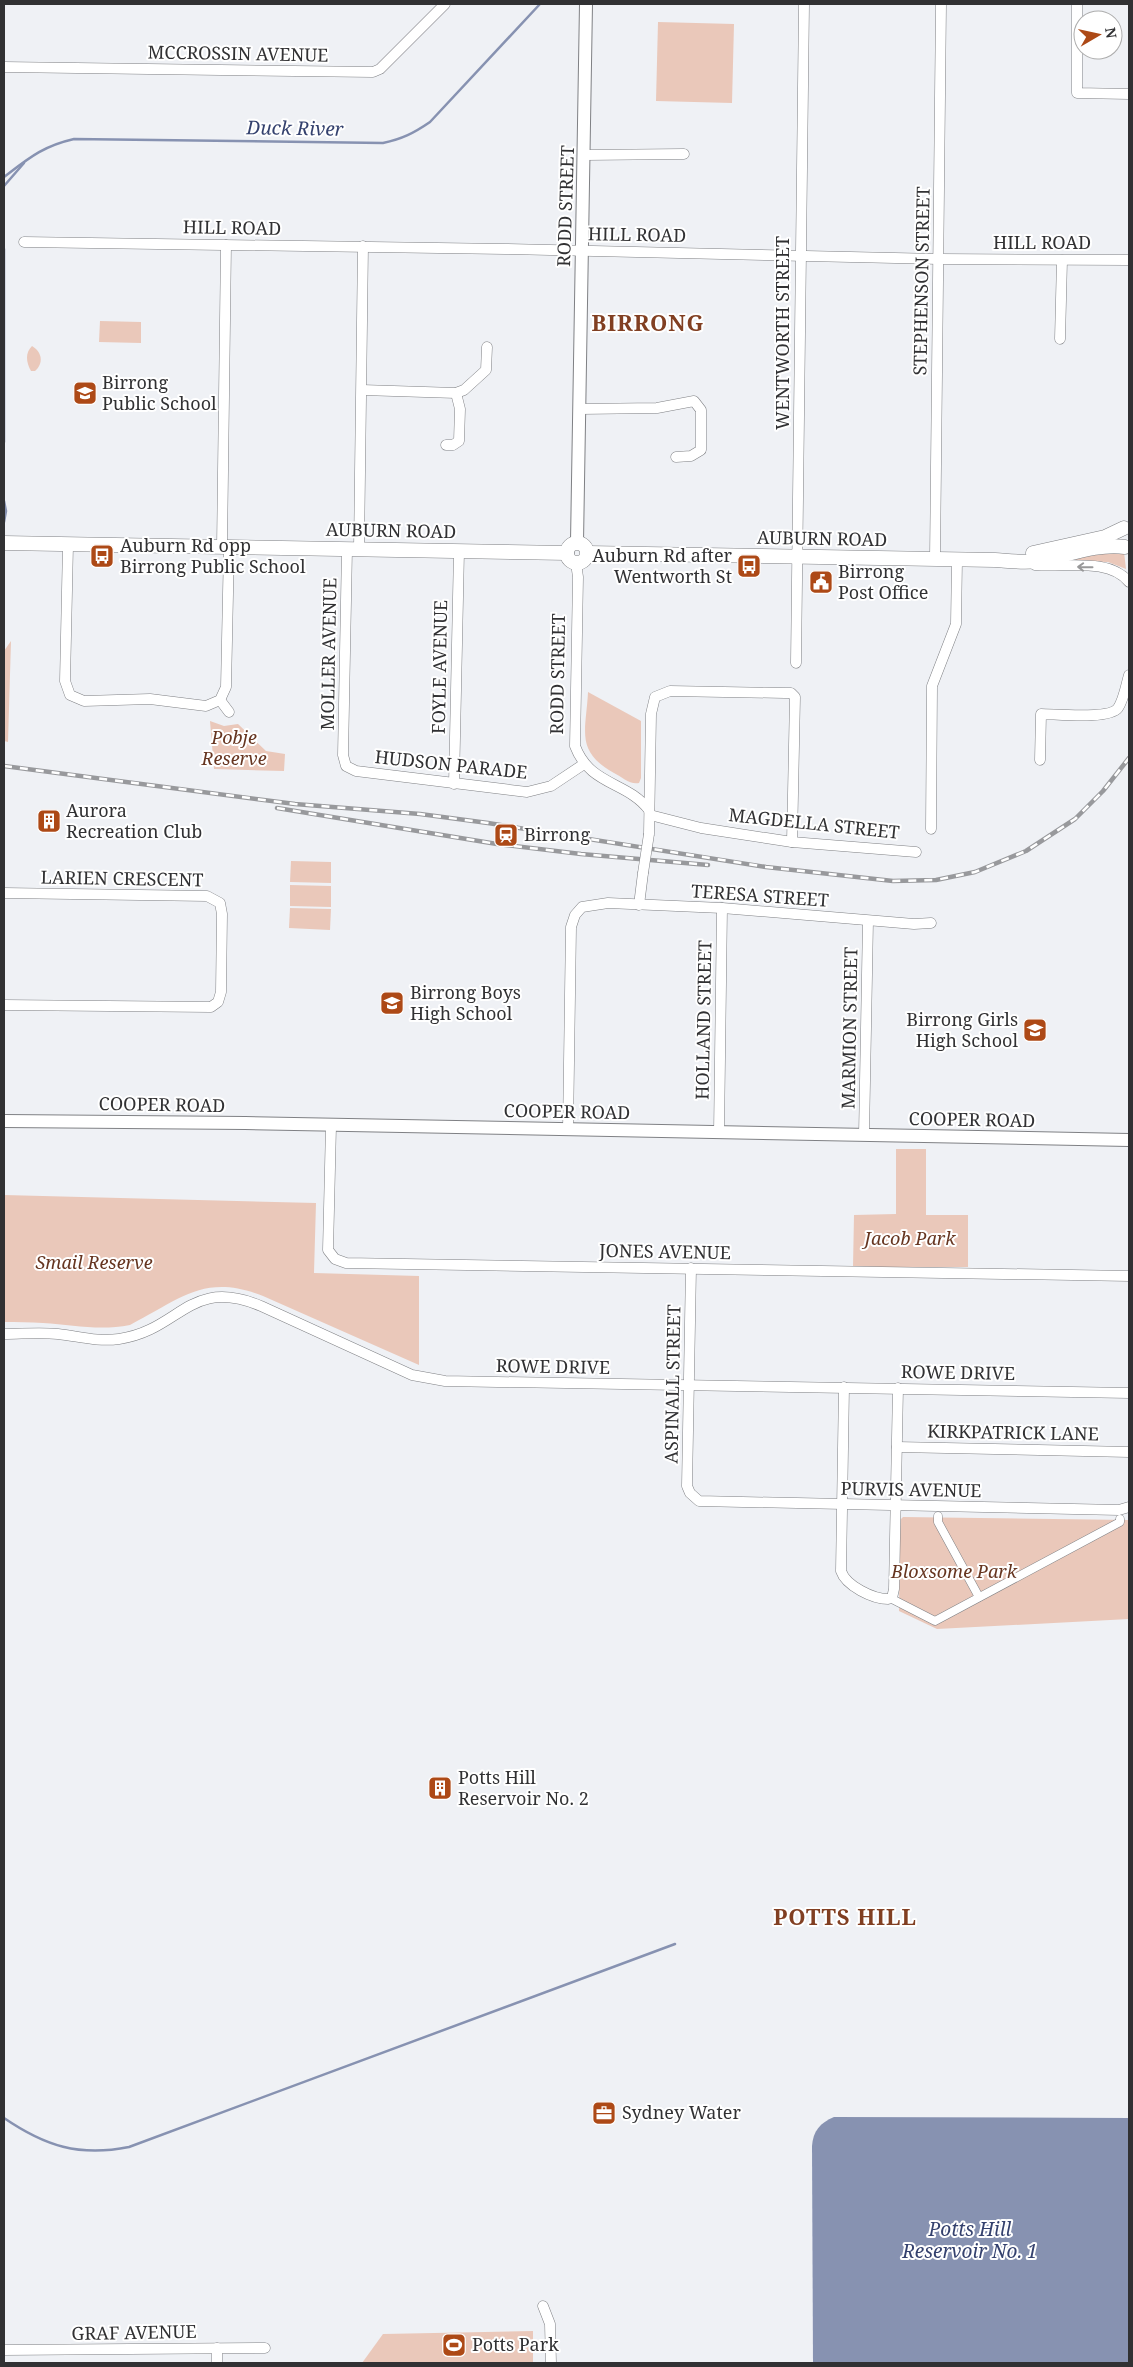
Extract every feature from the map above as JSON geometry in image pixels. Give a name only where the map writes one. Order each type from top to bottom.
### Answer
[{"type":"main road","name":"AUBURN ROAD","points":[[995,560],[1105,537],[1127,525]]},
{"type":"main road","points":[[1127,525],[1121,538],[1128,550]]},
{"type":"main road","points":[[577,542],[586,547],[588,553],[582,562],[571,558],[571,544],[577,542]]},
{"type":"main road","name":"AUBURN ROAD","points":[[4,544],[459,551],[571,558]]},
{"type":"main road","name":"AUBURN ROAD","points":[[588,553],[995,560],[1017,563],[1037,561],[1108,546],[1128,550]]},
{"type":"street","name":"MCCROSSIN AVENUE","points":[[4,67],[373,72],[380,69],[445,4]]},
{"type":"street","name":"RODD STREET","points":[[577,542],[582,250],[586,155],[586,4]]},
{"type":"street","name":"WENTWORTH STREET","points":[[796,663],[804,4]]},
{"type":"street","name":"STEPHENSON STREET","points":[[935,559],[941,4]]},
{"type":"street","points":[[1076,4],[1077,93],[1129,94]]},
{"type":"street","points":[[586,155],[684,154]]},
{"type":"street","name":"HILL ROAD","points":[[24,242],[582,250],[939,259],[1129,260]]},
{"type":"street","points":[[68,545],[65,681],[70,695],[84,701],[150,699],[206,706],[220,700],[226,687],[226,245]]},
{"type":"street","name":"MOLLER AVENUE","points":[[343,759],[362,390],[363,246]]},
{"type":"street","points":[[1060,339],[1062,260]]},
{"type":"street","points":[[362,390],[456,393],[464,390],[486,370],[486,347]]},
{"type":"street","points":[[446,445],[454,445],[459,441],[460,409],[456,393]]},
{"type":"street","points":[[580,409],[657,408],[694,401],[701,410],[701,450],[691,456],[676,457]]},
{"type":"street","name":"FOYLE AVENUE","points":[[454,784],[459,551]]},
{"type":"street","name":"RODD STREET","points":[[571,558],[578,577],[574,738],[577,751],[584,764],[596,776],[638,799],[649,812]]},
{"type":"street","points":[[931,829],[932,686],[956,624],[957,560]]},
{"type":"street","name":"AUBURN ROAD","points":[[1017,563],[1107,568],[1116,571],[1129,582]]},
{"type":"street","points":[[1040,760],[1041,714],[1104,714],[1114,712],[1120,703],[1129,675]]},
{"type":"street","points":[[639,905],[649,834],[652,707],[655,697],[660,694],[670,691],[791,693],[795,697],[792,842]]},
{"type":"street","points":[[220,700],[229,712]]},
{"type":"street","name":"HUDSON PARADE","points":[[343,759],[346,766],[356,771],[527,792],[551,786],[584,764]]},
{"type":"street","name":"MAGDELLA STREET","points":[[649,812],[701,828],[792,842],[916,852]]},
{"type":"street","name":"LARIEN CRESCENT","points":[[4,893],[207,896],[220,903],[222,914],[221,992],[218,1002],[211,1007],[4,1005]]},
{"type":"street","name":"TERESA STREET","points":[[568,1130],[571,927],[574,915],[587,905],[608,903],[722,908],[868,921],[914,924],[930,923]]},
{"type":"street","name":"HOLLAND STREET","points":[[719,1133],[722,908]]},
{"type":"street","name":"MARMION STREET","points":[[864,1135],[868,921]]},
{"type":"street","name":"COOPER ROAD","points":[[4,1121],[216,1123],[1129,1140]]},
{"type":"street","name":"JONES AVENUE","points":[[332,1126],[328,1250],[335,1259],[346,1263],[1129,1276]]},
{"type":"street","name":"ASPINALL STREET","points":[[691,1268],[687,1486],[693,1498]]},
{"type":"street","name":"ROWE DRIVE","points":[[4,1334],[57,1334],[97,1340],[119,1339],[152,1328],[202,1300],[219,1296],[234,1296],[261,1306],[412,1375],[429,1379],[1129,1393]]},
{"type":"street","points":[[844,1387],[841,1571],[848,1582],[866,1591],[884,1599],[890,1598],[936,1621],[964,1610],[979,1597],[1120,1522],[1120,1519]]},
{"type":"street","points":[[890,1598],[894,1589],[898,1388]]},
{"type":"street","name":"KIRKPATRICK LANE","points":[[897,1447],[1129,1452]]},
{"type":"street","name":"PURVIS AVENUE","points":[[693,1498],[707,1502],[1119,1510],[1129,1508]]},
{"type":"street","points":[[938,1516],[938,1522],[979,1597]]},
{"type":"street","points":[[543,2306],[550,2324],[551,2363]]},
{"type":"street","points":[[217,2348],[217,2363]]},
{"type":"street","name":"GRAF AVENUE","points":[[4,2350],[265,2348]]},
{"type":"green space","points":[[658,22],[734,24],[732,103],[656,101]]},
{"type":"green space","points":[[100,321],[141,322],[141,343],[99,342]]},
{"type":"green space","points":[[32,346],[38,351],[41,358],[40,365],[35,371],[31,371],[27,361],[28,352]]},
{"type":"green space","points":[[1115,549],[1124,552],[1126,569],[1108,562],[1062,561]]},
{"type":"green space","points":[[11,641],[8,742],[4,741],[4,651]]},
{"type":"green space","points":[[588,692],[641,721],[641,778],[639,783],[629,782],[593,757],[588,748],[585,729]]},
{"type":"green space","name":"Pobje Reserve","points":[[210,721],[224,726],[238,724],[266,751],[285,754],[284,771],[214,769]]},
{"type":"green space","points":[[291,861],[331,862],[331,883],[290,882]]},
{"type":"green space","points":[[290,885],[331,886],[331,907],[290,906]]},
{"type":"green space","points":[[290,908],[331,909],[330,930],[289,928]]},
{"type":"green space","name":"Jacob Park","points":[[896,1149],[926,1149],[926,1215],[968,1215],[968,1267],[853,1267],[854,1215],[896,1214]]},
{"type":"green space","name":"Smail Reserve","points":[[4,1195],[316,1203],[314,1273],[419,1276],[419,1365],[263,1296],[225,1287],[208,1288],[194,1292],[179,1298],[130,1325],[119,1327],[97,1328],[4,1322]]},
{"type":"green space","name":"Bloxsome Park","points":[[903,1517],[1129,1520],[1129,1619],[937,1629],[899,1611],[900,1520]]},
{"type":"green space","name":"Potts Park","points":[[533,2331],[533,2363],[362,2363],[383,2334]]},
{"type":"water","name":"Potts Hill Reservoir No. 1","points":[[834,2117],[1129,2118],[1129,2363],[813,2363],[812,2146],[818,2128]]},
{"type":"waterway","name":"Duck River","points":[[4,177],[29,158],[45,149],[74,139],[383,143],[396,140],[430,122],[540,4]]},
{"type":"waterway","name":"Duck River","points":[[4,186],[24,163]]},
{"type":"waterway","points":[[4,249],[4,442]]},
{"type":"waterway","points":[[4,501],[6,511],[4,522]]},
{"type":"waterway","points":[[4,2118],[34,2136],[63,2147],[94,2151],[129,2147],[675,1944]]},
{"type":"railway","points":[[4,766],[295,804],[420,814],[766,867],[893,881],[936,880],[975,872],[1026,851],[1075,819],[1103,791],[1129,758]]},
{"type":"railway","points":[[277,808],[497,844],[581,854],[708,865]]},
{"type":"place","name":"Birrong Public School","points":[[85,393]]},
{"type":"place","name":"Auburn Rd opp Birrong Public School","points":[[102,556]]},
{"type":"place","name":"Auburn Rd after Wentworth St","points":[[749,566]]},
{"type":"place","name":"Birrong Post Office","points":[[821,582]]},
{"type":"place","name":"Aurora Recreation Club","points":[[49,821]]},
{"type":"place","name":"Birrong","points":[[506,835]]},
{"type":"place","name":"Birrong Boys High School","points":[[392,1003]]},
{"type":"place","name":"Birrong Girls High School","points":[[1035,1030]]},
{"type":"place","name":"Potts Hill Reservoir No. 2","points":[[440,1788]]},
{"type":"place","name":"Sydney Water","points":[[604,2113]]},
{"type":"place","name":"Potts Park","points":[[454,2345]]},
{"type":"district","name":"BIRRONG","points":[[648,323]]},
{"type":"district","name":"POTTS HILL","points":[[845,1917]]}]
